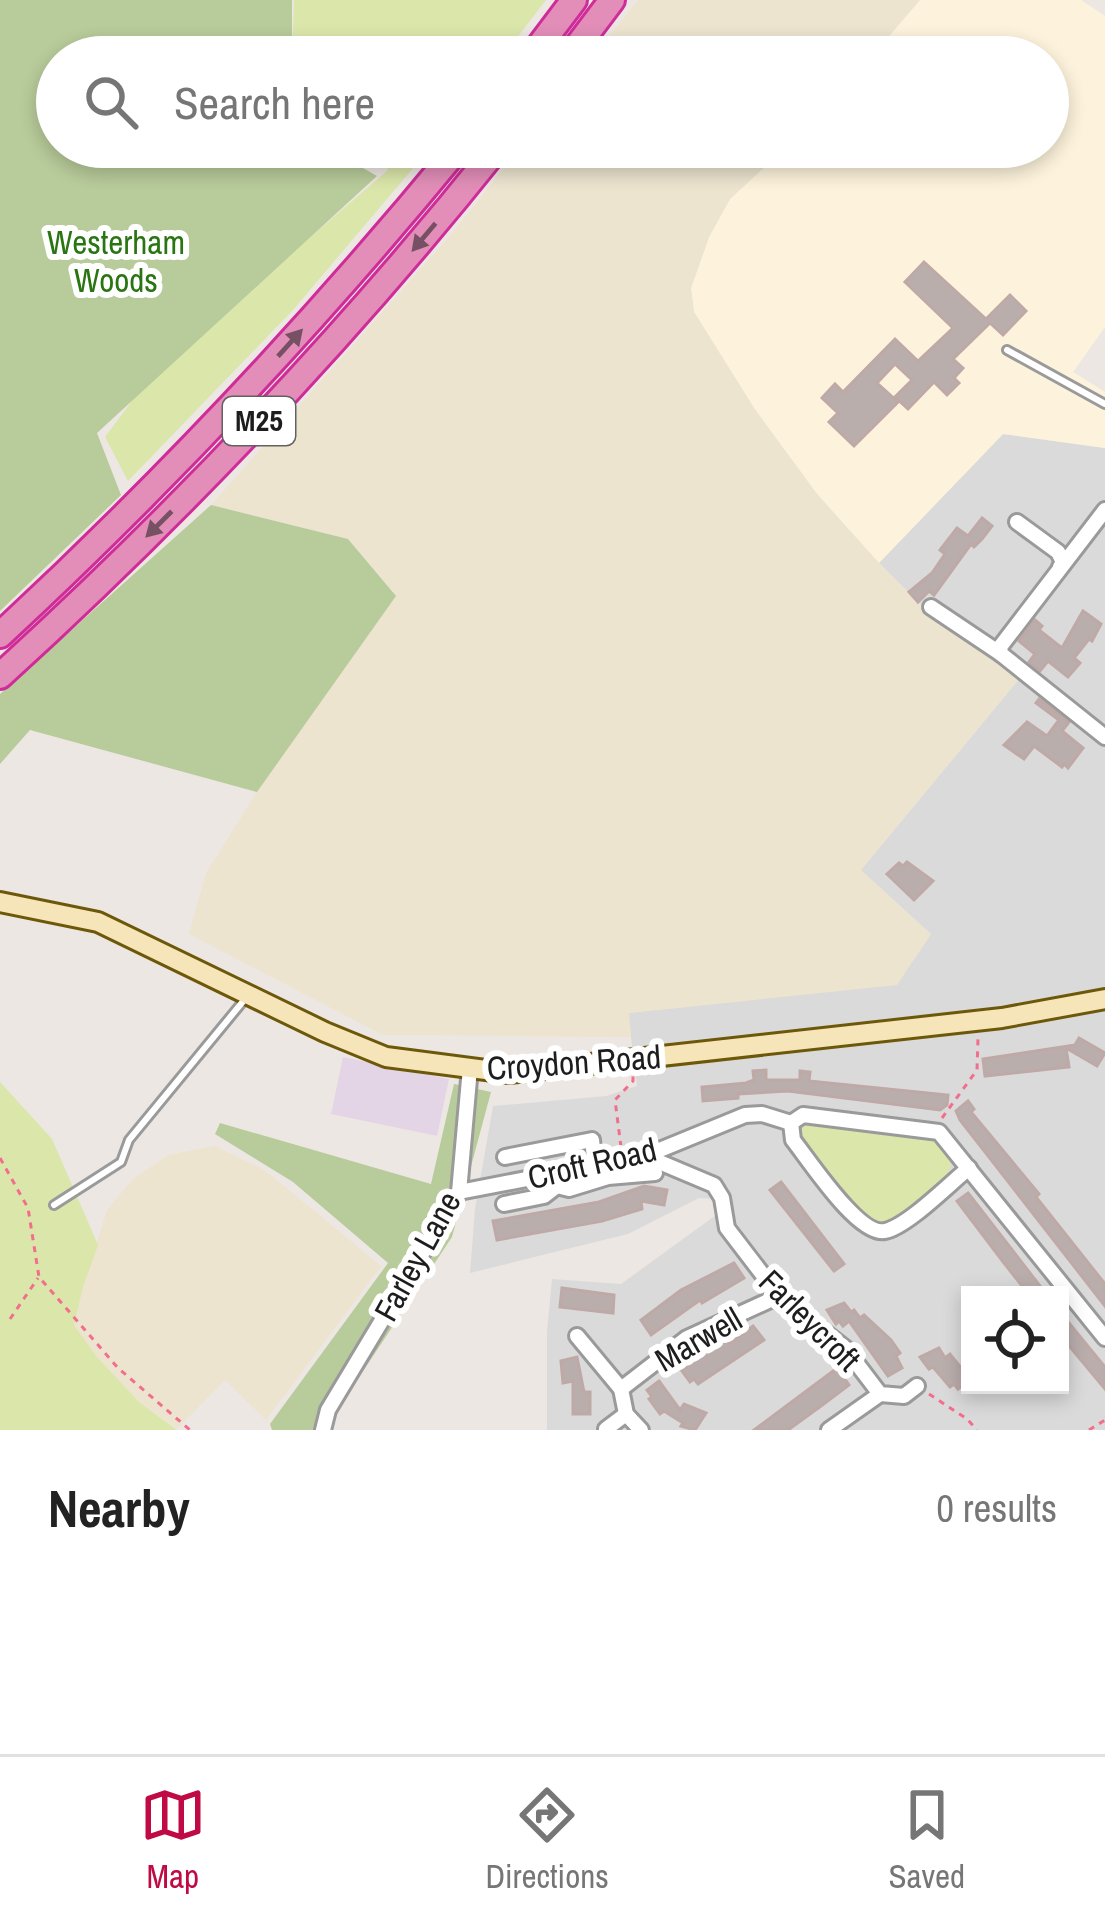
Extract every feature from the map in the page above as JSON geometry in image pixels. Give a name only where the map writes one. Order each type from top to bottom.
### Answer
[{"type":"highway","points":[[547,36],[574,0]]},
{"type":"highway","points":[[585,36],[612,0]]},
{"type":"highway","name":"M25","points":[[0,635],[227,411],[344,284],[441,168]]},
{"type":"highway","name":"M25","points":[[0,676],[128,555],[264,416],[481,168]]},
{"type":"main road","name":"Croydon Road","points":[[0,902],[98,922],[386,1057],[509,1073],[978,1021],[1104,1002]]},
{"type":"street","points":[[1001,653],[1000,647],[1105,510]]},
{"type":"street","points":[[1018,522],[1058,553],[1063,562],[1060,567]]},
{"type":"street","points":[[931,607],[1001,653],[1105,736]]},
{"type":"street","name":"Farley Lane","points":[[323,1430],[328,1410],[459,1192],[470,1068]]},
{"type":"street","name":"Croft Road","points":[[459,1192],[555,1180],[596,1165],[645,1156],[745,1115],[762,1114],[791,1123],[803,1115],[934,1130]]},
{"type":"street","points":[[791,1123],[793,1140],[858,1222],[873,1232],[891,1229],[968,1168]]},
{"type":"street","points":[[934,1130],[1105,1338]]},
{"type":"street","points":[[505,1157],[592,1140],[596,1165]]},
{"type":"street","name":"Farleycroft","points":[[645,1156],[714,1185],[722,1198],[727,1228],[779,1296],[845,1348],[880,1394]]},
{"type":"street","points":[[504,1204],[544,1196],[555,1180],[569,1189],[608,1177],[655,1173]]},
{"type":"street","name":"Marwell","points":[[621,1389],[687,1339],[779,1296]]},
{"type":"street","name":"Marwell","points":[[577,1336],[621,1389],[626,1414]]},
{"type":"street","name":"Farleycroft","points":[[829,1430],[880,1394],[904,1396],[917,1386]]},
{"type":"street","points":[[606,1429],[626,1414],[641,1430]]},
{"type":"lane","points":[[1007,350],[1105,404]]},
{"type":"lane","points":[[54,1205],[121,1162],[129,1140],[249,994]]},
{"type":"path","points":[[934,1130],[977,1070],[978,1021]]},
{"type":"path","points":[[622,1159],[615,1100],[633,1081],[632,1061]]},
{"type":"path","points":[[0,1158],[28,1208],[39,1277],[118,1368],[190,1430]]},
{"type":"path","points":[[10,1319],[39,1277]]},
{"type":"path","points":[[917,1386],[977,1430]]},
{"type":"path","points":[[1089,1430],[1105,1420]]},
{"type":"shaded area","points":[[638,0],[920,0],[889,36],[609,36]]},
{"type":"shaded area","points":[[920,0],[1081,0],[1105,16],[1105,327],[1073,372],[1105,392],[1105,448],[1003,434],[879,563],[817,494],[754,408],[694,312],[691,288],[709,237],[730,199],[763,168],[1069,168],[1069,36],[889,36]]},
{"type":"shaded area","points":[[504,168],[763,168],[730,199],[709,237],[691,288],[694,312],[754,408],[817,494],[879,563],[927,611],[1024,673],[861,870],[931,934],[897,985],[629,1013],[631,1037],[383,1035],[189,934],[206,873],[257,792],[396,596],[348,539],[211,505]]},
{"type":"shaded area","points":[[1003,434],[1105,448],[1105,1430],[547,1430],[552,1279],[621,1284],[723,1210],[722,1199],[699,1198],[628,1234],[470,1273],[475,1209],[493,1106],[606,1096],[637,1086],[628,1013],[897,984],[931,934],[860,871],[1024,673],[927,611],[879,563]]},
{"type":"shaded area","points":[[343,1057],[449,1079],[437,1136],[331,1114]]},
{"type":"shaded area","points":[[215,1146],[266,1171],[381,1266],[266,1420],[225,1380],[177,1429],[139,1402],[97,1357],[74,1325],[76,1310],[107,1210],[132,1180],[168,1155]]},
{"type":"green space","name":"Westerham Woods","points":[[0,0],[292,0],[292,36],[36,36],[36,168],[363,168],[377,176],[97,433],[121,495],[0,611]]},
{"type":"green space","points":[[294,0],[546,0],[518,36],[293,36]]},
{"type":"green space","points":[[413,168],[293,310],[128,481],[105,437],[152,374],[388,170]]},
{"type":"green space","points":[[211,505],[348,539],[396,596],[257,792],[30,730],[0,764],[0,694]]},
{"type":"green space","points":[[0,1082],[52,1139],[98,1245],[74,1325],[139,1402],[177,1430],[0,1430]]},
{"type":"green space","points":[[454,1084],[491,1092],[452,1237],[324,1430],[272,1430],[270,1424],[388,1263],[293,1182],[215,1134],[220,1123],[431,1184]]},
{"type":"green space","points":[[806,1121],[931,1135],[952,1157],[950,1168],[929,1195],[879,1225],[861,1218],[796,1136],[798,1125]]},
{"type":"building","points":[[924,262],[986,319],[1010,295],[1026,311],[1003,335],[990,323],[953,359],[963,368],[954,378],[959,383],[947,395],[934,382],[908,409],[895,397],[912,380],[895,364],[877,383],[898,402],[854,446],[829,422],[838,413],[822,398],[835,384],[843,392],[895,339],[918,361],[953,328],[905,282]]},
{"type":"building","points":[[982,518],[992,526],[974,547],[971,544],[934,595],[929,591],[918,602],[909,592],[932,573],[945,554],[940,550],[957,528],[968,536]]},
{"type":"building","points":[[1083,611],[1101,624],[1074,658],[1080,663],[1068,677],[1048,661],[1040,671],[1029,662],[1035,654],[1019,641],[1035,620],[1042,626],[1039,630],[1062,648]]},
{"type":"building","points":[[1039,699],[1069,722],[1062,731],[1083,748],[1068,768],[1034,746],[1024,759],[1004,745],[1027,722],[1047,736],[1059,720],[1036,703]]},
{"type":"building","points":[[907,862],[933,881],[914,900],[887,874]]},
{"type":"building","points":[[1079,1038],[1105,1053],[1097,1066],[1066,1048],[1069,1067],[985,1076],[983,1059],[1075,1045]]},
{"type":"building","points":[[766,1070],[766,1080],[800,1080],[800,1071],[810,1072],[809,1081],[948,1095],[947,1105],[940,1110],[788,1091],[703,1101],[702,1087],[746,1083],[754,1080],[753,1071]]},
{"type":"building","points":[[968,1101],[974,1109],[971,1112],[1105,1284],[1105,1306],[960,1120],[956,1111]]},
{"type":"building","points":[[781,1182],[844,1264],[834,1271],[770,1190]]},
{"type":"building","points":[[644,1186],[667,1190],[664,1205],[641,1201],[642,1209],[602,1221],[497,1240],[493,1221],[599,1202]]},
{"type":"building","points":[[968,1193],[1040,1286],[1022,1286],[957,1201]]},
{"type":"building","points":[[734,1263],[744,1278],[700,1300],[651,1335],[641,1320],[681,1290]]},
{"type":"building","points":[[562,1288],[614,1295],[613,1313],[560,1307]]},
{"type":"building","points":[[844,1303],[891,1340],[900,1353],[896,1356],[902,1368],[888,1376],[849,1321],[836,1324],[827,1310]]},
{"type":"building","points":[[1069,1323],[1105,1367],[1105,1389],[1069,1346]]},
{"type":"building","points":[[753,1326],[764,1340],[698,1384],[694,1379],[690,1382],[682,1371],[725,1338],[729,1344]]},
{"type":"building","points":[[939,1348],[945,1358],[950,1354],[961,1368],[961,1386],[950,1387],[920,1357]]},
{"type":"building","points":[[577,1357],[584,1392],[590,1392],[590,1414],[573,1414],[573,1381],[563,1383],[561,1361]]},
{"type":"building","points":[[837,1368],[849,1385],[821,1406],[788,1430],[754,1430]]},
{"type":"building","points":[[659,1381],[680,1410],[684,1404],[706,1413],[695,1430],[681,1426],[664,1411],[660,1414],[647,1390]]}]
